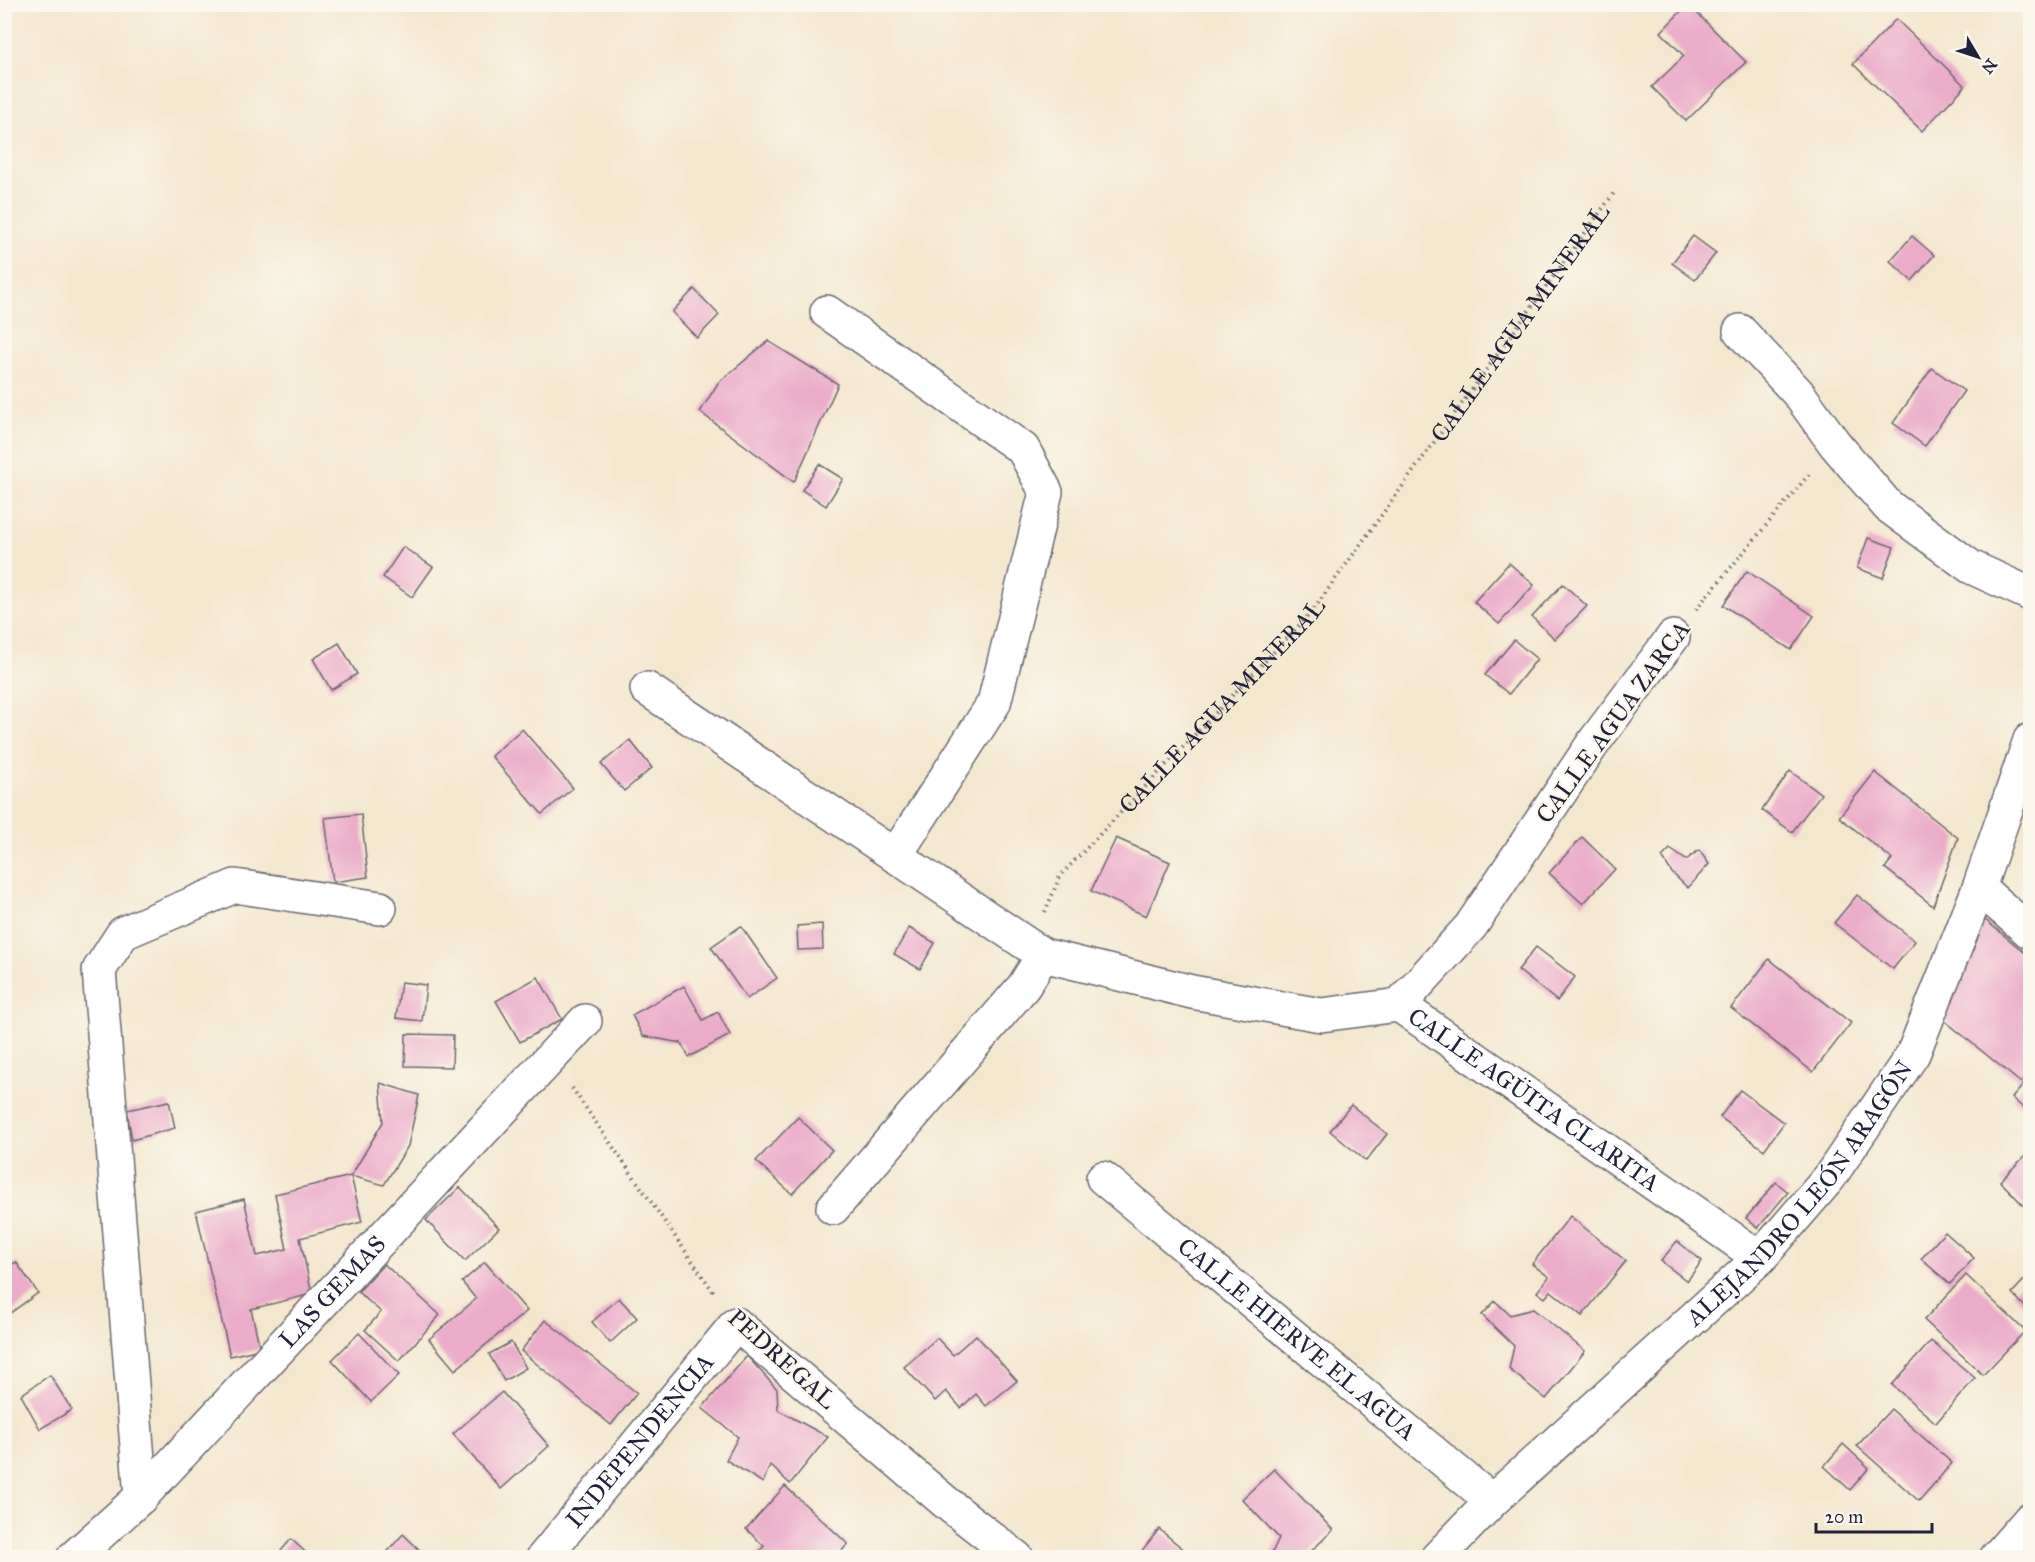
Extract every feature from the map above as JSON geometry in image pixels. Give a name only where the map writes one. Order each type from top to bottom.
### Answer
[{"type":"street","points":[[827,312],[1023,449],[1046,492],[994,703],[895,856]]},
{"type":"street","points":[[1740,331],[1798,393],[1835,444],[1888,506],[1971,567],[2031,594]]},
{"type":"street","name":"CALLE AGUA ZARCA","points":[[1399,1005],[1471,926],[1594,742],[1672,637]]},
{"type":"street","name":"CALLE AGÜITA CLARITA","points":[[648,689],[1043,955],[1192,992],[1321,1014],[1399,1005],[1760,1258]]},
{"type":"street","name":"ALEJANDRO LEÓN ARAGÓN","points":[[1437,1557],[1492,1501],[1760,1258],[1829,1178],[1914,1054],[1979,888],[2031,740]]},
{"type":"street","points":[[141,1497],[99,970],[123,933],[235,886],[380,908]]},
{"type":"street","points":[[1979,888],[2031,932]]},
{"type":"street","points":[[833,1208],[1024,986],[1043,955]]},
{"type":"street","name":"LAS GEMAS","points":[[73,1557],[141,1497],[585,1021]]},
{"type":"street","name":"CALLE HIERVE EL AGUA","points":[[1103,1178],[1492,1501]]},
{"type":"street","name":"INDEPENDENCIA","points":[[543,1557],[736,1324]]},
{"type":"street","name":"PEDREGAL","points":[[736,1324],[949,1505],[1017,1557]]},
{"type":"street","points":[[1996,1557],[2031,1519]]},
{"type":"path","name":"CALLE AGUA MINERAL","points":[[1043,955],[1039,924],[1060,876],[1311,613],[1616,190]]},
{"type":"path","name":"CALLE AGUA ZARCA","points":[[1672,637],[1835,444]]},
{"type":"path","name":"PEDREGAL","points":[[551,1058],[736,1324]]},
{"type":"building","points":[[1688,4],[1746,62],[1686,121],[1652,87],[1684,56],[1661,32]]},
{"type":"building","points":[[1896,19],[1965,86],[1922,131],[1853,64]]},
{"type":"building","points":[[1693,236],[1716,253],[1695,280],[1672,263]]},
{"type":"building","points":[[1912,236],[1934,255],[1912,281],[1890,261]]},
{"type":"building","points":[[694,289],[719,315],[697,338],[672,312]]},
{"type":"building","points":[[768,341],[838,384],[794,482],[700,412],[718,383]]},
{"type":"building","points":[[1932,368],[1964,391],[1925,446],[1893,423]]},
{"type":"building","points":[[819,464],[843,479],[826,506],[802,490]]},
{"type":"building","points":[[1868,538],[1894,547],[1883,578],[1857,568]]},
{"type":"building","points":[[403,547],[433,567],[412,597],[383,577]]},
{"type":"building","points":[[1509,563],[1534,585],[1499,624],[1474,602]]},
{"type":"building","points":[[1747,571],[1814,616],[1791,650],[1723,605]]},
{"type":"building","points":[[1563,584],[1587,606],[1555,639],[1532,617]]},
{"type":"building","points":[[1514,640],[1537,659],[1509,694],[1485,675]]},
{"type":"building","points":[[339,643],[357,674],[331,690],[313,659]]},
{"type":"building","points":[[522,729],[573,788],[542,814],[491,756]]},
{"type":"building","points":[[630,740],[652,768],[624,791],[601,764]]},
{"type":"building","points":[[1790,771],[1821,794],[1792,832],[1762,810]]},
{"type":"building","points":[[1875,772],[1958,838],[1933,906],[1885,868],[1892,859],[1839,817]]},
{"type":"building","points":[[361,814],[368,877],[333,882],[325,818]]},
{"type":"building","points":[[1582,837],[1615,869],[1583,904],[1549,873]]},
{"type":"building","points":[[1116,838],[1170,862],[1146,916],[1091,891]]},
{"type":"building","points":[[1670,849],[1686,860],[1699,850],[1709,864],[1688,888],[1672,873],[1662,857]]},
{"type":"building","points":[[1857,895],[1915,941],[1893,969],[1834,923]]},
{"type":"building","points":[[1978,914],[2030,957],[2030,1071],[2021,1083],[1934,1012]]},
{"type":"building","points":[[822,924],[823,949],[798,950],[797,926]]},
{"type":"building","points":[[741,926],[777,978],[747,999],[711,947]]},
{"type":"building","points":[[909,928],[935,943],[920,969],[894,954]]},
{"type":"building","points":[[1536,947],[1575,977],[1557,1001],[1518,970]]},
{"type":"building","points":[[1769,959],[1851,1023],[1813,1072],[1731,1008]]},
{"type":"building","points":[[538,977],[562,1019],[520,1042],[496,1001]]},
{"type":"building","points":[[401,982],[426,985],[422,1021],[396,1018]]},
{"type":"building","points":[[684,986],[703,1020],[718,1012],[730,1035],[689,1057],[681,1043],[643,1036],[632,1015]]},
{"type":"building","points":[[406,1034],[453,1035],[452,1067],[405,1066]]},
{"type":"building","points":[[2030,1077],[2030,1114],[2012,1098]]},
{"type":"building","points":[[380,1083],[419,1095],[408,1146],[384,1185],[351,1176],[383,1122]]},
{"type":"building","points":[[1740,1090],[1784,1123],[1764,1150],[1720,1117]]},
{"type":"building","points":[[169,1101],[175,1128],[132,1140],[127,1110]]},
{"type":"building","points":[[1351,1105],[1387,1134],[1366,1161],[1330,1131]]},
{"type":"building","points":[[798,1117],[832,1150],[792,1194],[756,1161]]},
{"type":"building","points":[[2030,1151],[2030,1208],[2028,1210],[2000,1181]]},
{"type":"building","points":[[351,1176],[362,1222],[300,1238],[312,1294],[251,1309],[260,1349],[230,1356],[196,1211],[244,1199],[257,1256],[287,1249],[275,1194]]},
{"type":"building","points":[[1776,1182],[1788,1192],[1758,1228],[1746,1218]]},
{"type":"building","points":[[460,1187],[499,1228],[465,1261],[426,1220]]},
{"type":"building","points":[[1570,1216],[1626,1261],[1582,1316],[1551,1291],[1545,1298],[1537,1292],[1549,1277],[1532,1264]]},
{"type":"building","points":[[1945,1232],[1974,1258],[1950,1284],[1921,1259]]},
{"type":"building","points":[[1677,1241],[1702,1261],[1687,1281],[1661,1261]]},
{"type":"building","points":[[16,1262],[38,1293],[6,1316],[4,1270]]},
{"type":"building","points":[[485,1262],[527,1311],[455,1370],[429,1339],[476,1299],[462,1282]]},
{"type":"building","points":[[384,1264],[440,1315],[399,1361],[365,1330],[381,1312],[358,1292]]},
{"type":"building","points":[[1966,1275],[2025,1331],[1983,1375],[1924,1320]]},
{"type":"building","points":[[2026,1278],[2030,1283],[2030,1312],[2012,1293]]},
{"type":"building","points":[[619,1298],[637,1318],[610,1343],[592,1322]]},
{"type":"building","points":[[1495,1301],[1510,1315],[1533,1309],[1585,1351],[1546,1399],[1509,1369],[1514,1346],[1482,1315]]},
{"type":"building","points":[[545,1320],[637,1393],[611,1425],[521,1351]]},
{"type":"building","points":[[359,1333],[399,1375],[371,1402],[332,1360]]},
{"type":"building","points":[[976,1335],[1017,1381],[986,1406],[976,1394],[961,1408],[946,1391],[935,1401],[904,1367],[937,1338],[953,1355]]},
{"type":"building","points":[[1931,1341],[1975,1378],[1936,1423],[1892,1385]]},
{"type":"building","points":[[511,1342],[526,1368],[504,1381],[489,1354]]},
{"type":"building","points":[[747,1356],[777,1389],[778,1410],[828,1437],[790,1484],[770,1465],[763,1483],[726,1460],[738,1437],[702,1408]]},
{"type":"building","points":[[50,1375],[72,1410],[40,1429],[21,1395]]},
{"type":"building","points":[[502,1392],[549,1446],[501,1489],[453,1434]]},
{"type":"building","points":[[1891,1409],[1952,1463],[1919,1501],[1857,1446]]},
{"type":"building","points":[[1843,1444],[1869,1468],[1850,1490],[1824,1466]]},
{"type":"building","points":[[1274,1469],[1333,1530],[1304,1558],[1273,1558],[1271,1555],[1279,1538],[1242,1499]]},
{"type":"building","points":[[785,1486],[848,1544],[835,1558],[754,1558],[764,1546],[746,1529]]},
{"type":"building","points":[[1159,1529],[1194,1558],[1136,1558]]},
{"type":"building","points":[[403,1534],[428,1558],[382,1558]]},
{"type":"building","points":[[291,1539],[312,1558],[275,1558]]}]
